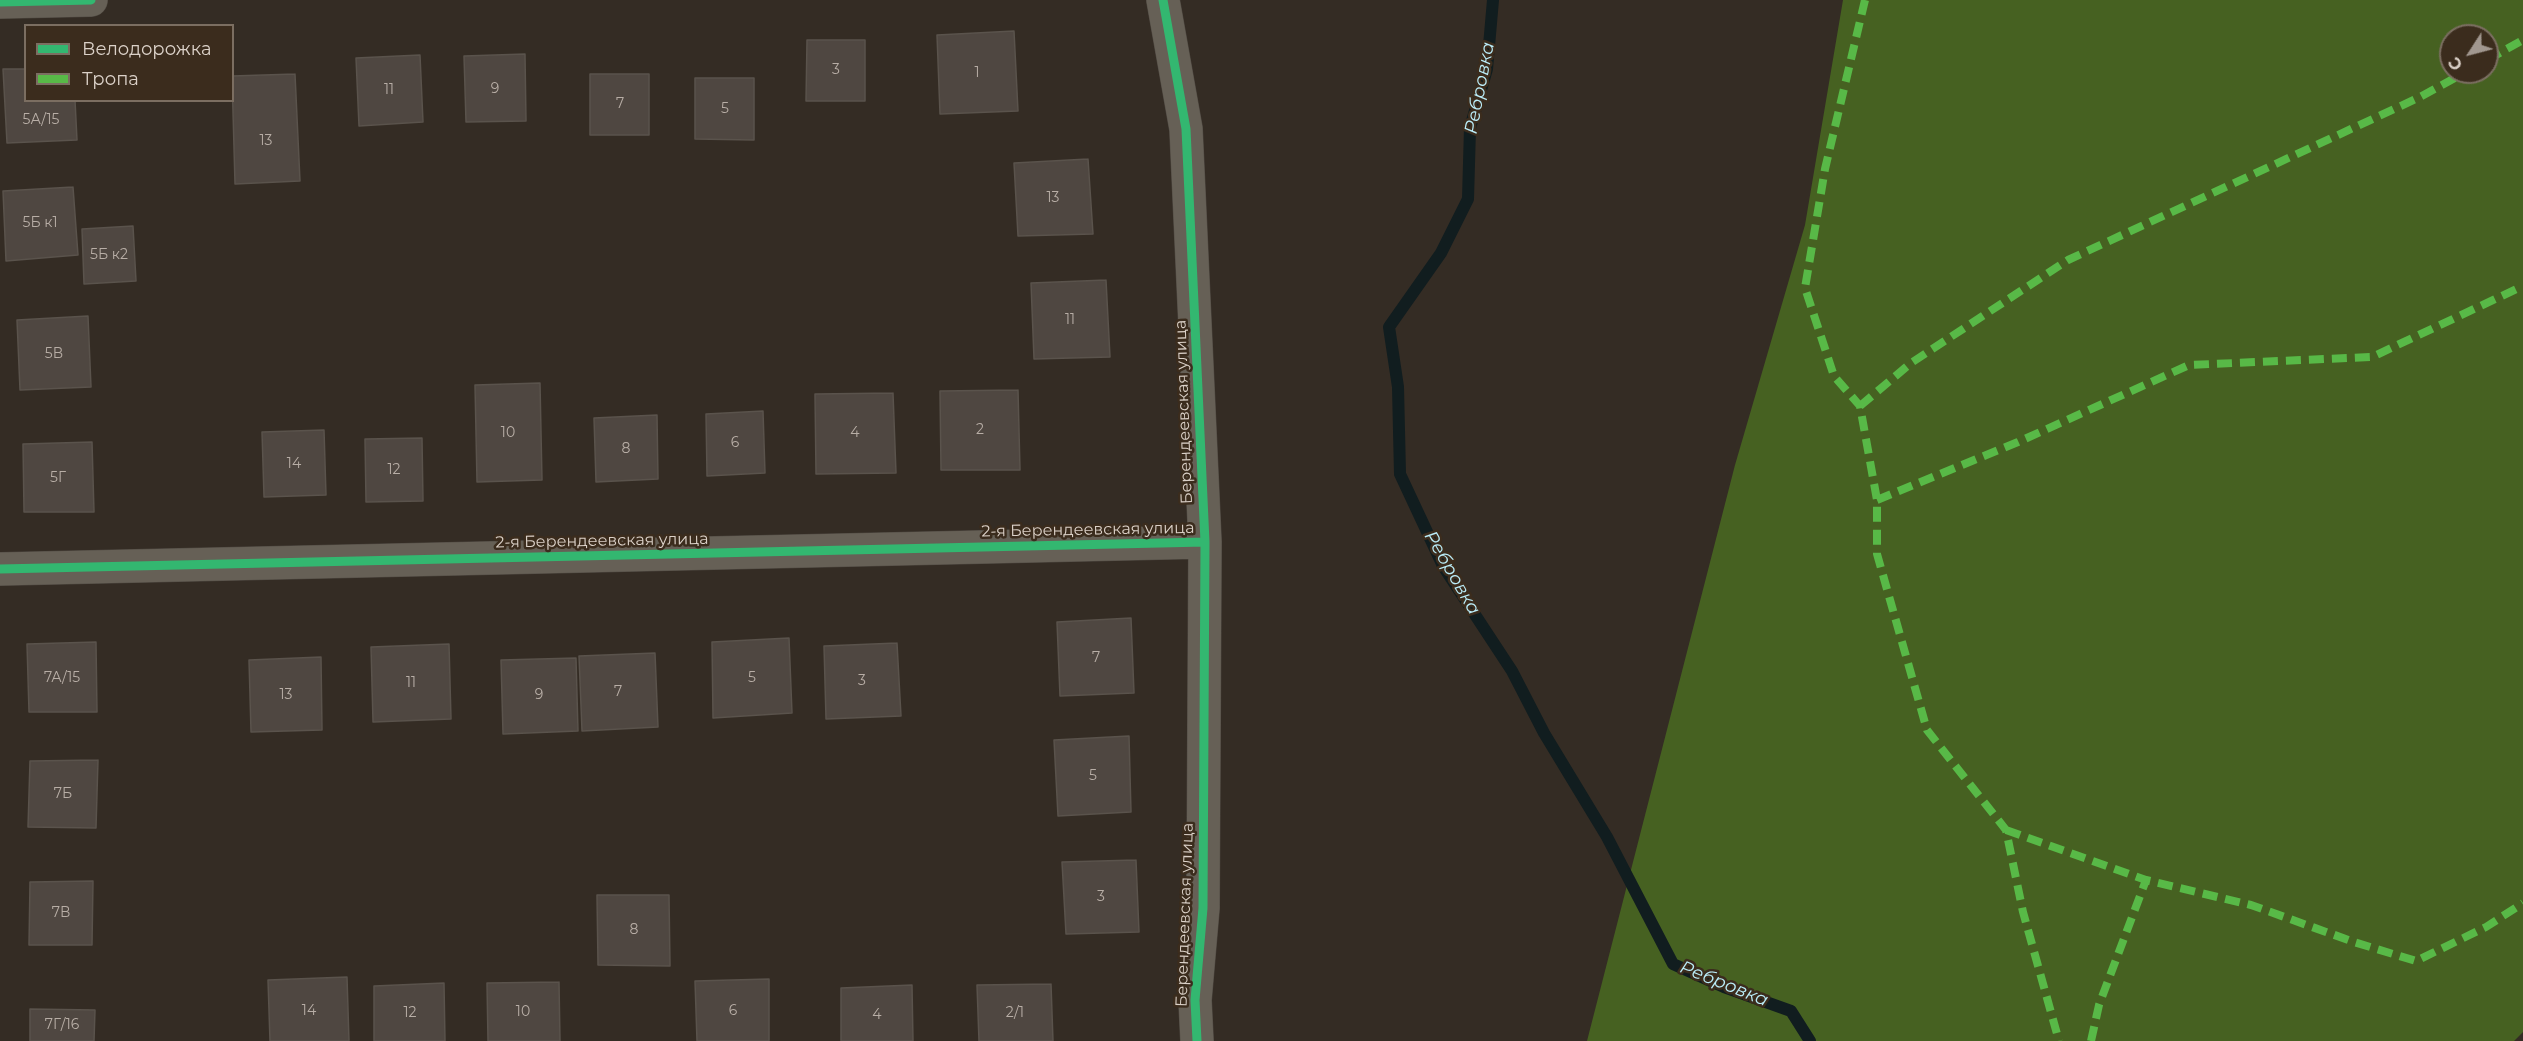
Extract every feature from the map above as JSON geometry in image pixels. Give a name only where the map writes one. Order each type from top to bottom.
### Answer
[{"type":"street","points":[[0,2],[91,0]]},
{"type":"street","name":"Берендеевская улица","points":[[1162,0],[1186,129],[1205,542],[1203,908],[1195,1000],[1197,1041]]},
{"type":"street","name":"2-я Берендеевская улица","points":[[0,569],[1205,542]]},
{"type":"green space","points":[[1843,0],[2523,0],[2523,1032],[2514,1041],[1587,1041],[1735,465],[1805,225]]},
{"type":"building","points":[[1014,31],[1018,111],[940,114],[937,35]]},
{"type":"building","points":[[807,40],[865,40],[865,101],[806,101]]},
{"type":"building","points":[[525,54],[526,121],[466,122],[464,56]]},
{"type":"building","points":[[420,55],[423,122],[359,126],[356,58]]},
{"type":"building","points":[[3,69],[24,69],[24,102],[75,102],[77,140],[7,143]]},
{"type":"building","points":[[295,74],[300,181],[235,184],[234,76]]},
{"type":"building","points":[[590,74],[649,74],[649,135],[590,135]]},
{"type":"building","points":[[695,78],[754,78],[754,140],[695,139]]},
{"type":"building","points":[[1088,159],[1093,234],[1018,236],[1014,163]]},
{"type":"building","points":[[73,187],[78,255],[6,261],[3,191]]},
{"type":"building","points":[[133,226],[136,281],[84,284],[82,229]]},
{"type":"building","points":[[1106,280],[1110,357],[1034,359],[1031,283]]},
{"type":"building","points":[[88,316],[91,387],[20,390],[17,320]]},
{"type":"building","points":[[540,383],[542,480],[477,482],[475,385]]},
{"type":"building","points":[[1018,390],[1020,470],[941,470],[940,391]]},
{"type":"building","points":[[893,393],[896,473],[816,474],[815,394]]},
{"type":"building","points":[[763,411],[765,473],[707,476],[706,414]]},
{"type":"building","points":[[657,415],[658,479],[596,482],[594,418]]},
{"type":"building","points":[[324,430],[326,495],[264,497],[262,432]]},
{"type":"building","points":[[422,438],[423,501],[366,502],[365,439]]},
{"type":"building","points":[[92,442],[94,512],[24,512],[23,444]]},
{"type":"building","points":[[1131,618],[1134,693],[1060,696],[1057,622]]},
{"type":"building","points":[[789,638],[792,713],[713,718],[712,642]]},
{"type":"building","points":[[96,642],[97,712],[29,712],[27,644]]},
{"type":"building","points":[[897,643],[901,716],[826,719],[824,646]]},
{"type":"building","points":[[449,644],[451,719],[373,722],[371,647]]},
{"type":"building","points":[[655,653],[658,727],[582,731],[579,656]]},
{"type":"building","points":[[321,657],[322,730],[251,732],[249,660]]},
{"type":"building","points":[[576,658],[578,731],[503,734],[501,660]]},
{"type":"building","points":[[1129,736],[1131,812],[1058,816],[1054,740]]},
{"type":"building","points":[[98,760],[96,828],[28,827],[30,761]]},
{"type":"building","points":[[1136,860],[1139,932],[1066,934],[1062,862]]},
{"type":"building","points":[[93,881],[92,945],[29,945],[30,882]]},
{"type":"building","points":[[597,895],[669,895],[670,966],[598,965]]},
{"type":"building","points":[[347,977],[349,1041],[270,1041],[268,980]]},
{"type":"building","points":[[769,979],[769,1041],[697,1041],[695,981]]},
{"type":"building","points":[[559,982],[560,1041],[488,1041],[487,983]]},
{"type":"building","points":[[444,983],[445,1041],[374,1041],[374,986]]},
{"type":"building","points":[[1051,984],[1053,1041],[979,1041],[977,985]]},
{"type":"building","points":[[912,985],[913,1041],[841,1041],[841,988]]},
{"type":"building","points":[[30,1009],[95,1010],[94,1041],[30,1041]]},
{"type":"waterway","name":"Ребровка","points":[[1493,0],[1487,69],[1470,128],[1468,199],[1441,253],[1389,327],[1398,387],[1400,474],[1443,566],[1512,671],[1544,733],[1607,837],[1673,964],[1724,987],[1791,1011],[1810,1041]]},
{"type":"marked path","points":[[1865,0],[1825,169],[1805,288],[1834,376],[1860,406],[1877,500],[1877,554],[1927,730],[2006,830],[2023,912],[2059,1041]]},
{"type":"marked path","points":[[2499,53],[2523,40]]},
{"type":"marked path","points":[[1860,406],[1911,363],[2068,260],[2444,84]]},
{"type":"marked path","points":[[1877,500],[2018,442],[2189,365],[2372,357],[2523,286]]},
{"type":"marked path","points":[[2006,830],[2146,880],[2251,905],[2354,942],[2416,961],[2486,927],[2523,903]]},
{"type":"marked path","points":[[2091,1041],[2099,1005],[2146,880]]},
{"type":"cycle path","points":[[0,2],[91,0]]},
{"type":"cycle path","points":[[1163,0],[1186,129],[1205,542],[1203,908],[1195,1000],[1197,1041]]},
{"type":"cycle path","points":[[0,569],[1205,542]]}]
